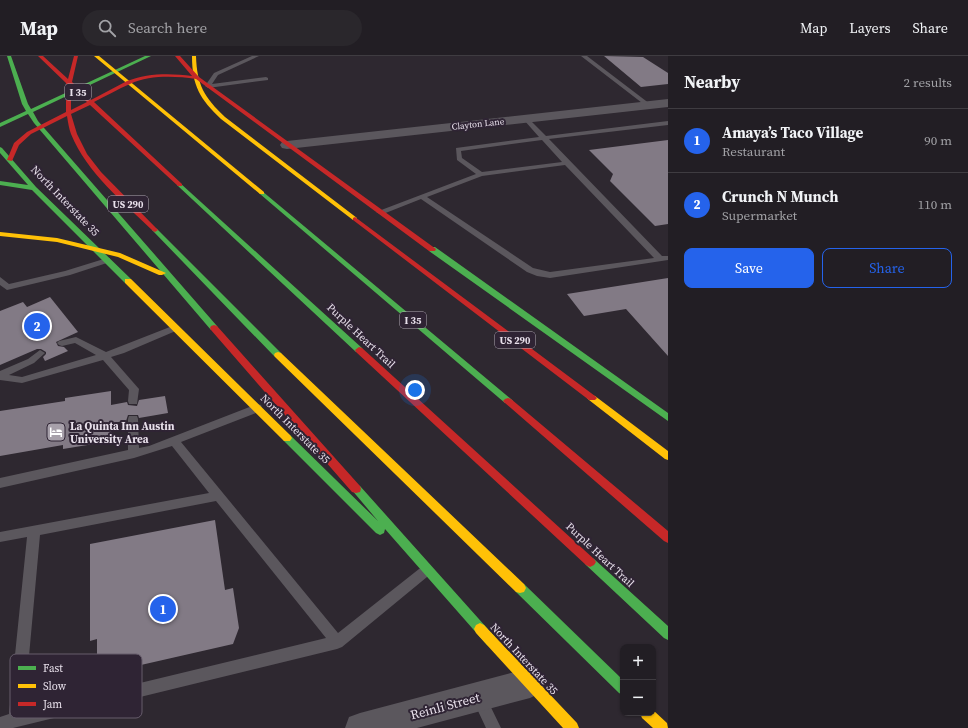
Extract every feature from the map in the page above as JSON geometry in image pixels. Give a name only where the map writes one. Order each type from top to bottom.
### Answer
[{"type":"main road","points":[[9,56],[17,74],[24,103],[32,117],[198,311],[491,641]]},
{"type":"main road","points":[[6,73],[45,56]]},
{"type":"main road","name":"US 290","points":[[76,56],[70,72],[66,104],[71,129],[84,156],[107,182],[246,326],[407,478],[620,686]]},
{"type":"main road","name":"I 35","points":[[96,56],[157,105],[350,267],[668,538]]},
{"type":"main road","points":[[0,125],[149,56]]},
{"type":"main road","points":[[177,56],[197,78],[287,145],[668,418]]},
{"type":"main road","points":[[193,56],[190,63],[197,78]]},
{"type":"main road","name":"US 290","points":[[193,56],[193,76],[198,91],[211,107],[248,139],[668,456]]},
{"type":"main road","name":"Purple Heart Trail","points":[[32,61],[117,129],[668,634]]},
{"type":"main road","points":[[10,160],[12,148],[18,140],[130,82],[158,76],[176,75],[197,78]]},
{"type":"main road","name":"North Interstate 35","points":[[0,149],[34,188],[491,641],[572,728]]},
{"type":"main road","points":[[0,183],[34,188]]},
{"type":"main road","points":[[0,234],[57,240],[120,255],[165,274],[196,294]]},
{"type":"main road","points":[[215,306],[246,326]]},
{"type":"main road","points":[[650,716],[662,728]]},
{"type":"street","name":"Clayton Lane","points":[[287,145],[668,103]]},
{"type":"street","name":"Reinli Street","points":[[360,728],[530,684]]},
{"type":"lane","points":[[208,86],[216,74],[256,56]]},
{"type":"lane","points":[[584,56],[648,105]]},
{"type":"lane","points":[[208,86],[266,79]]},
{"type":"lane","points":[[526,119],[567,163],[664,259]]},
{"type":"lane","points":[[481,174],[459,159],[458,149],[668,123]]},
{"type":"lane","points":[[380,212],[481,174],[567,163]]},
{"type":"lane","points":[[421,196],[530,270],[540,274],[550,275],[664,259]]},
{"type":"lane","points":[[0,280],[4,289],[67,273],[107,260]]},
{"type":"lane","points":[[0,376],[22,380],[121,351],[176,328]]},
{"type":"lane","points":[[64,346],[76,340],[105,356],[134,390],[133,401]]},
{"type":"lane","points":[[0,376],[42,356]]},
{"type":"lane","points":[[0,483],[150,450],[257,408]]},
{"type":"lane","points":[[133,419],[134,454]]},
{"type":"lane","points":[[174,441],[336,642]]},
{"type":"lane","points":[[0,537],[218,496]]},
{"type":"lane","points":[[22,654],[34,531]]},
{"type":"lane","points":[[142,689],[336,642],[423,573]]},
{"type":"lane","points":[[478,697],[494,728]]},
{"type":"lane","points":[[0,724],[24,718]]},
{"type":"building","points":[[604,56],[643,57],[668,73],[668,84],[641,87]]},
{"type":"building","points":[[668,140],[668,224],[655,226],[610,181],[613,174],[589,150]]},
{"type":"building","points":[[668,278],[668,356],[626,309],[584,316],[567,294]]},
{"type":"building","points":[[50,297],[78,332],[56,342],[58,346],[64,347],[68,351],[45,361],[43,357],[46,352],[41,349],[37,349],[0,365],[0,311],[23,302],[27,307]]},
{"type":"building","name":"La Quinta Inn Austin University Area","points":[[111,391],[111,405],[127,402],[128,405],[137,406],[139,400],[165,396],[168,413],[139,418],[138,415],[128,415],[126,421],[111,423],[112,441],[63,449],[63,445],[0,456],[0,411],[65,401],[65,398]]},
{"type":"building","points":[[215,520],[225,590],[233,588],[239,628],[233,644],[142,665],[142,654],[97,654],[97,639],[90,641],[90,544]]},
{"type":"traffic: fast","points":[[9,56],[25,104],[36,122],[214,328]]},
{"type":"traffic: fast","points":[[0,125],[149,56]]},
{"type":"traffic: fast","points":[[0,149],[34,188],[128,281]]},
{"type":"traffic: fast","points":[[0,183],[34,188]]},
{"type":"traffic: fast","points":[[180,185],[359,350]]},
{"type":"traffic: fast","points":[[262,193],[508,401]]},
{"type":"traffic: fast","points":[[155,230],[278,355]]},
{"type":"traffic: fast","points":[[432,249],[668,418]]},
{"type":"traffic: fast","points":[[287,438],[380,530]]},
{"type":"traffic: fast","points":[[356,489],[491,641]]},
{"type":"traffic: fast","points":[[590,562],[668,634]]},
{"type":"traffic: fast","points":[[520,588],[620,686]]},
{"type":"traffic: slow","points":[[96,56],[262,193]]},
{"type":"traffic: slow","points":[[194,56],[197,84],[200,91],[215,111],[355,219]]},
{"type":"traffic: slow","points":[[0,234],[57,240],[120,255],[162,273]]},
{"type":"traffic: slow","points":[[128,281],[287,438]]},
{"type":"traffic: slow","points":[[278,355],[520,588]]},
{"type":"traffic: slow","points":[[592,398],[668,456]]},
{"type":"traffic: slow","points":[[480,629],[572,728]]},
{"type":"traffic: slow","points":[[650,716],[662,728]]},
{"type":"traffic: jam","points":[[40,56],[180,185]]},
{"type":"traffic: jam","points":[[76,56],[68,85],[68,111],[74,134],[84,154],[99,174],[155,230]]},
{"type":"traffic: jam","points":[[177,56],[197,78],[432,249]]},
{"type":"traffic: jam","points":[[10,160],[16,144],[29,133],[130,82],[158,76],[176,75],[197,78]]},
{"type":"traffic: jam","points":[[355,219],[592,398]]},
{"type":"traffic: jam","points":[[214,328],[356,489]]},
{"type":"traffic: jam","points":[[359,350],[590,562]]},
{"type":"traffic: jam","points":[[508,401],[668,538]]},
{"type":"place","name":"Crunch N Munch","points":[[37,326]]},
{"type":"place","name":"La Quinta Inn Austin University Area","points":[[56,432]]},
{"type":"place","name":"Amaya’s Taco Village","points":[[163,609]]}]
